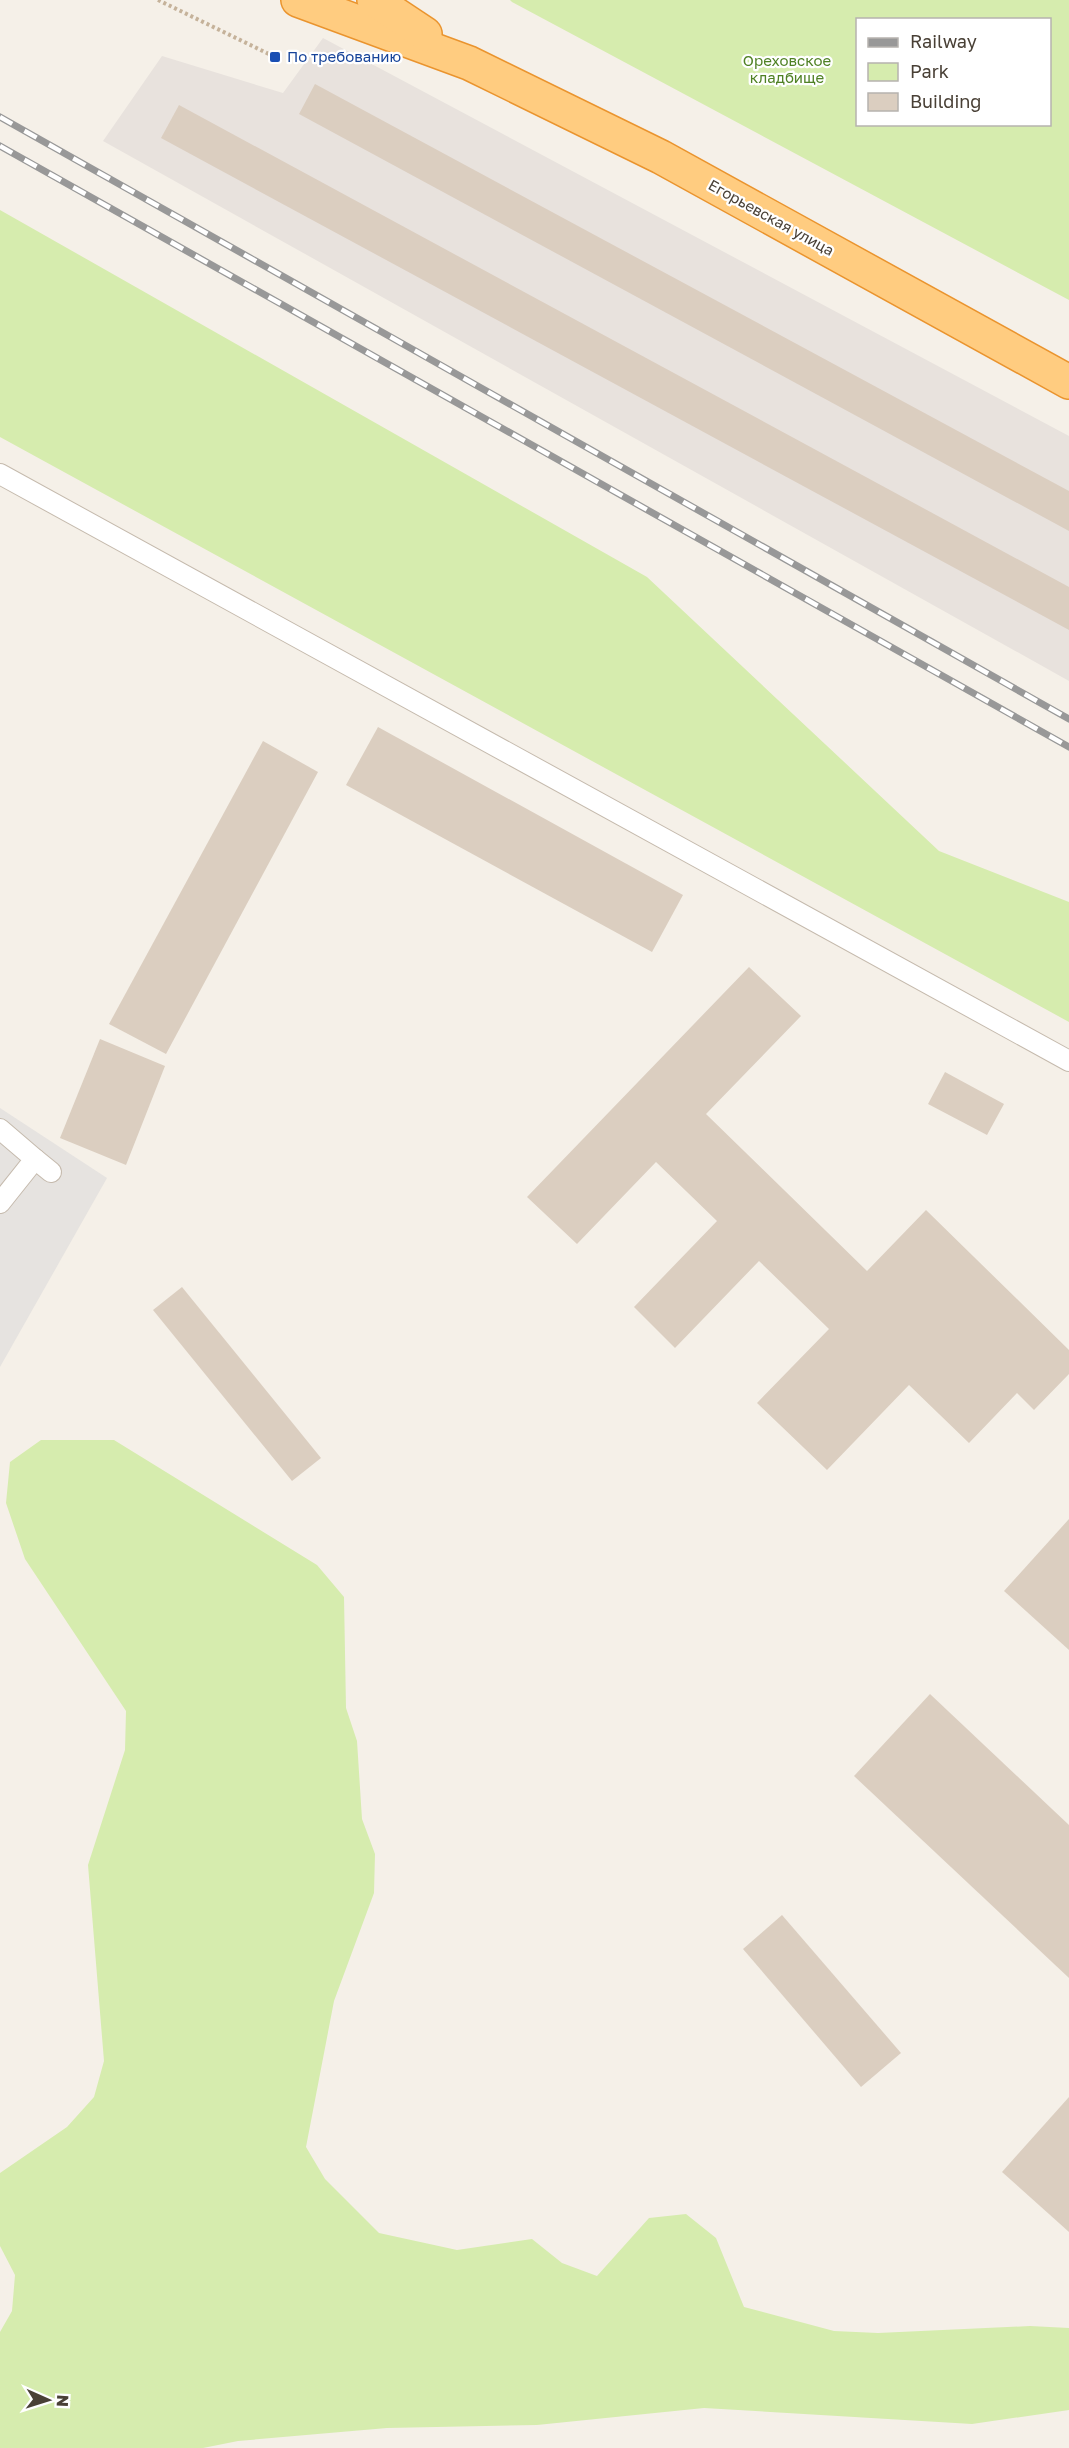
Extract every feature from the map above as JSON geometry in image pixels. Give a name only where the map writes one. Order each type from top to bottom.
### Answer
[{"type":"highway","name":"Егорьевская улица","points":[[298,0],[469,63],[661,157],[1069,381]]},
{"type":"highway","name":"Егорьевская улица","points":[[374,0],[469,63]]},
{"type":"lane","points":[[0,474],[1069,1061]]},
{"type":"lane","points":[[0,1129],[51,1172]]},
{"type":"lane","points":[[0,1203],[35,1159]]},
{"type":"path","points":[[158,0],[275,57]]},
{"type":"shaded area","points":[[323,38],[1069,436],[1069,681],[103,141],[162,56],[283,93]]},
{"type":"shaded area","points":[[0,1108],[107,1178],[0,1367]]},
{"type":"green space","name":"Ореховское кладбище","points":[[510,0],[1069,0],[1069,300],[512,2]]},
{"type":"green space","points":[[0,210],[647,577],[939,851],[1069,902],[1069,1022],[0,437]]},
{"type":"green space","points":[[41,1440],[114,1440],[317,1565],[344,1597],[346,1708],[357,1741],[362,1819],[375,1854],[374,1893],[334,2001],[306,2147],[325,2179],[379,2233],[457,2250],[532,2239],[562,2263],[597,2276],[649,2218],[686,2214],[716,2238],[744,2307],[834,2331],[878,2333],[1030,2326],[1069,2328],[1069,2410],[972,2424],[704,2408],[537,2425],[387,2428],[238,2441],[203,2448],[0,2448],[0,2332],[12,2311],[15,2275],[0,2246],[0,2173],[67,2127],[94,2097],[104,2061],[88,1865],[125,1750],[126,1711],[25,1559],[6,1503],[10,1462]]},
{"type":"building","points":[[315,84],[1069,491],[1069,531],[299,114]]},
{"type":"building","points":[[179,105],[1069,587],[1069,630],[161,138]]},
{"type":"building","points":[[378,727],[683,895],[652,952],[346,785]]},
{"type":"building","points":[[263,741],[318,772],[166,1054],[109,1024]]},
{"type":"building","points":[[749,967],[801,1016],[706,1114],[867,1271],[926,1210],[1069,1350],[1069,1374],[1034,1410],[1017,1393],[969,1443],[909,1385],[827,1470],[757,1403],[829,1329],[759,1261],[675,1348],[634,1307],[717,1221],[656,1162],[577,1244],[527,1197]]},
{"type":"building","points":[[100,1039],[165,1066],[126,1165],[60,1138]]},
{"type":"building","points":[[945,1072],[1004,1104],[987,1135],[928,1104]]},
{"type":"building","points":[[182,1287],[321,1458],[292,1481],[153,1310]]},
{"type":"building","points":[[1069,1519],[1069,1650],[1004,1591]]},
{"type":"building","points":[[930,1694],[1069,1825],[1069,1978],[854,1776]]},
{"type":"building","points":[[782,1915],[901,2053],[861,2087],[743,1949]]},
{"type":"building","points":[[1069,2097],[1069,2232],[1002,2172]]},
{"type":"railway","points":[[0,117],[1069,719]]},
{"type":"railway","points":[[0,146],[1069,747]]},
{"type":"place","name":"По требованию","points":[[275,57]]}]
